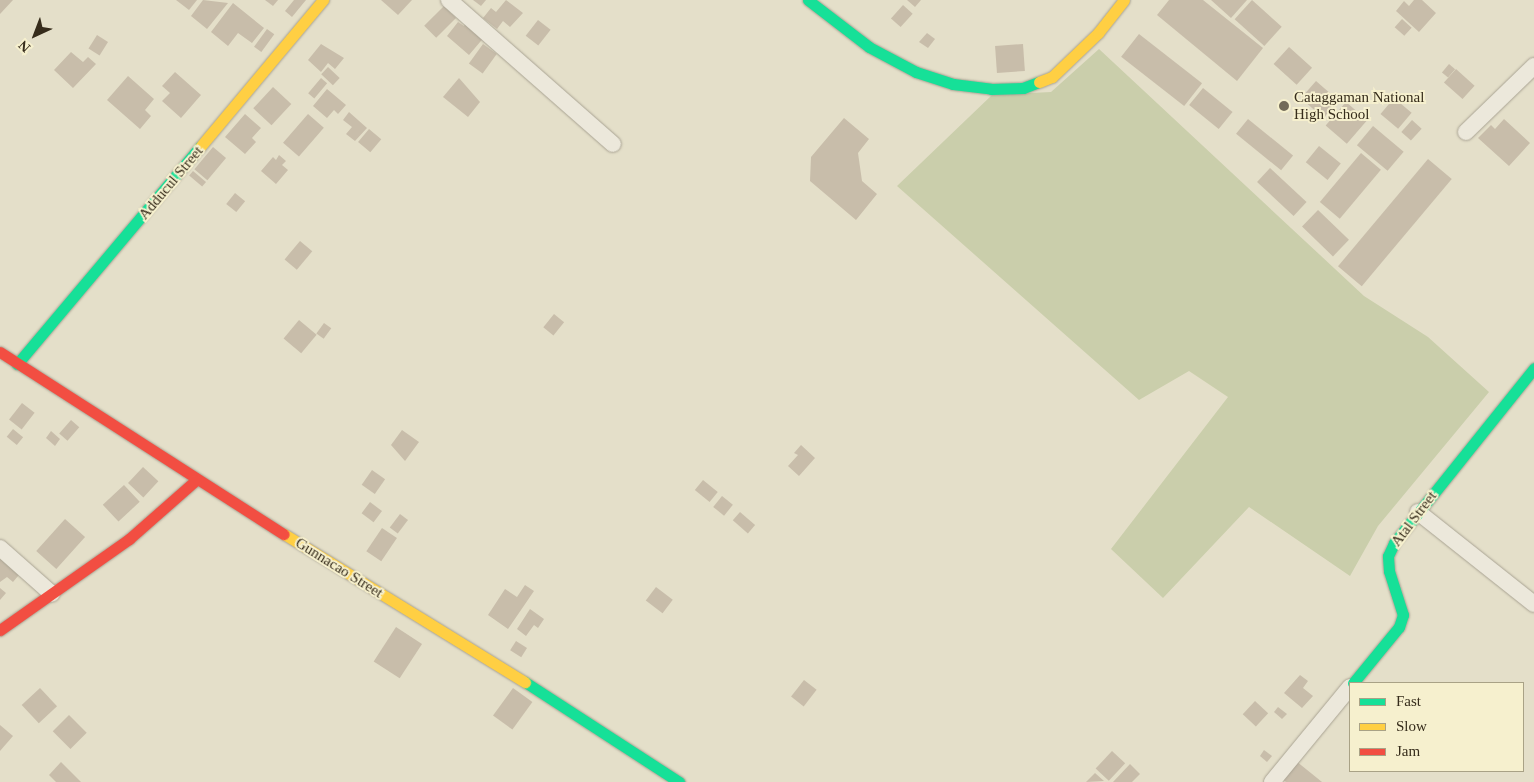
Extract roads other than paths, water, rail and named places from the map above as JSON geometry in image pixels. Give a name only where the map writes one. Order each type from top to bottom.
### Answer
[{"type":"street","name":"Adducul Street","points":[[17,364],[323,0]]},
{"type":"street","points":[[450,0],[612,144]]},
{"type":"street","points":[[808,0],[869,48],[916,72],[954,84],[991,89],[1023,88],[1052,76],[1098,33],[1124,0]]},
{"type":"street","points":[[1466,132],[1534,66]]},
{"type":"street","name":"Gunnacao Street","points":[[0,352],[196,480],[548,696],[679,782]]},
{"type":"street","name":"Atal Street","points":[[1354,682],[1399,627],[1404,615],[1389,571],[1388,556],[1418,512],[1534,368]]},
{"type":"street","points":[[0,630],[128,539],[196,480]]},
{"type":"street","points":[[1418,512],[1534,604]]},
{"type":"street","points":[[0,548],[52,594]]},
{"type":"street","points":[[1272,782],[1349,688]]},
{"type":"place","name":"Cataggaman National High School","points":[[1284,106]]}]
